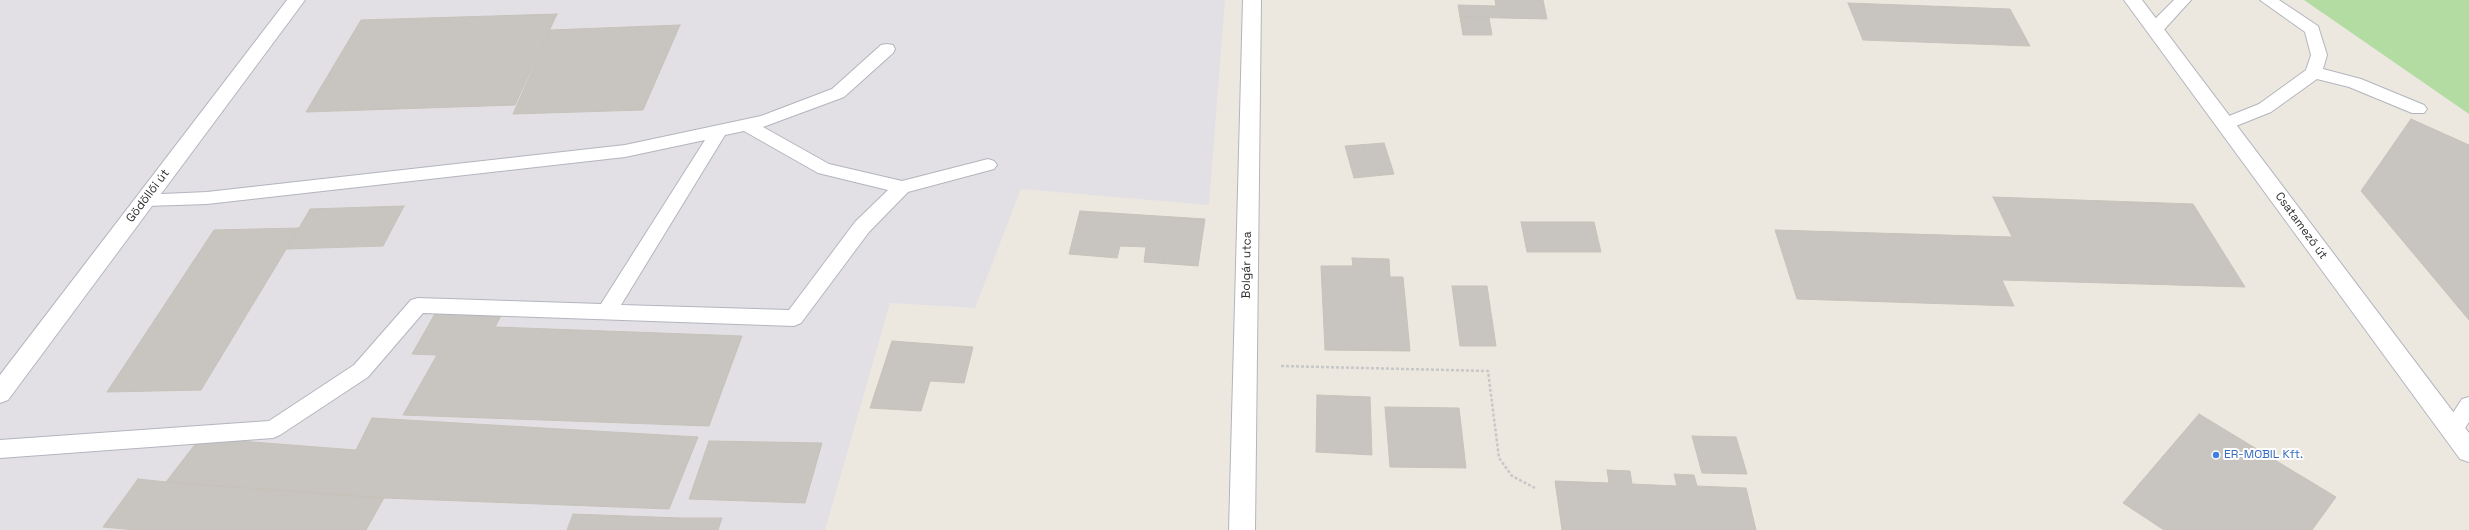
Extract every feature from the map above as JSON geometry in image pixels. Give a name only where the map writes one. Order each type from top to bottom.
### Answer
[{"type":"street","name":"Gödöllői út","points":[[0,393],[296,0]]},
{"type":"street","name":"Bolgár utca","points":[[1242,530],[1252,0]]},
{"type":"street","name":"Csatamező út","points":[[2133,0],[2469,452]]},
{"type":"lane","points":[[2155,29],[2168,13],[2183,0]]},
{"type":"lane","points":[[2225,124],[2265,108],[2314,73],[2319,55],[2312,30],[2268,0]]},
{"type":"lane","points":[[146,200],[207,198],[625,151],[765,121],[838,93],[887,49]]},
{"type":"lane","points":[[2314,73],[2330,75],[2356,83],[2418,109]]},
{"type":"lane","points":[[746,125],[824,169],[902,187],[988,165]]},
{"type":"lane","points":[[607,311],[720,130]]},
{"type":"lane","points":[[0,449],[273,430],[361,371],[418,305],[794,318],[862,227],[902,187]]},
{"type":"lane","points":[[2452,431],[2469,405]]},
{"type":"path","points":[[1245,366],[1488,371],[1499,458],[1512,476],[1535,488]]},
{"type":"shaded area","points":[[0,0],[1225,0],[1209,205],[1021,189],[975,308],[890,303],[825,530],[0,530]]},
{"type":"green space","points":[[2304,0],[2469,0],[2469,114]]},
{"type":"building","points":[[1495,0],[1543,0],[1547,19],[1460,17],[1458,5],[1496,6]]},
{"type":"building","points":[[1848,3],[2010,9],[2030,46],[1863,40]]},
{"type":"building","points":[[557,14],[515,105],[306,112],[361,20]]},
{"type":"building","points":[[1460,17],[1489,18],[1492,35],[1463,35]]},
{"type":"building","points":[[680,25],[643,110],[513,114],[550,30]]},
{"type":"building","points":[[2411,119],[2469,145],[2469,320],[2361,191]]},
{"type":"building","points":[[1384,143],[1394,174],[1354,178],[1345,146]]},
{"type":"building","points":[[1993,197],[2193,204],[2245,287],[2002,280],[2014,306],[1797,299],[1775,230],[2012,237]]},
{"type":"building","points":[[404,206],[383,246],[287,249],[310,209]]},
{"type":"building","points":[[1080,211],[1205,219],[1198,266],[1144,262],[1146,247],[1120,246],[1117,258],[1069,254]]},
{"type":"building","points":[[1521,222],[1594,222],[1601,252],[1527,252]]},
{"type":"building","points":[[299,228],[201,390],[107,392],[214,230]]},
{"type":"building","points":[[1352,258],[1389,259],[1390,277],[1403,277],[1410,351],[1325,350],[1321,266],[1353,266]]},
{"type":"building","points":[[1452,286],[1487,286],[1496,346],[1460,346]]},
{"type":"building","points":[[436,312],[502,314],[495,327],[742,336],[709,426],[403,415],[437,355],[412,354]]},
{"type":"building","points":[[892,341],[973,347],[964,383],[930,381],[921,411],[870,408]]},
{"type":"building","points":[[1317,395],[1370,397],[1372,455],[1316,452]]},
{"type":"building","points":[[1385,407],[1459,408],[1466,468],[1390,467]]},
{"type":"building","name":"ER-MOBIL Kft.","points":[[2199,414],[2336,497],[2312,530],[2164,530],[2123,503]]},
{"type":"building","points":[[372,418],[698,437],[669,509],[384,498],[166,482],[200,438],[356,450]]},
{"type":"building","points":[[1692,436],[1736,437],[1747,474],[1702,473]]},
{"type":"building","points":[[709,441],[822,443],[805,503],[689,499]]},
{"type":"building","points":[[1607,470],[1630,471],[1632,484],[1677,486],[1674,474],[1694,475],[1697,486],[1746,488],[1756,530],[1562,530],[1555,481],[1609,483]]},
{"type":"building","points":[[138,479],[384,498],[366,530],[136,530],[103,527]]},
{"type":"building","points":[[573,514],[722,518],[718,530],[567,530]]},
{"type":"place","name":"ER-MOBIL Kft.","points":[[2216,455]]}]
